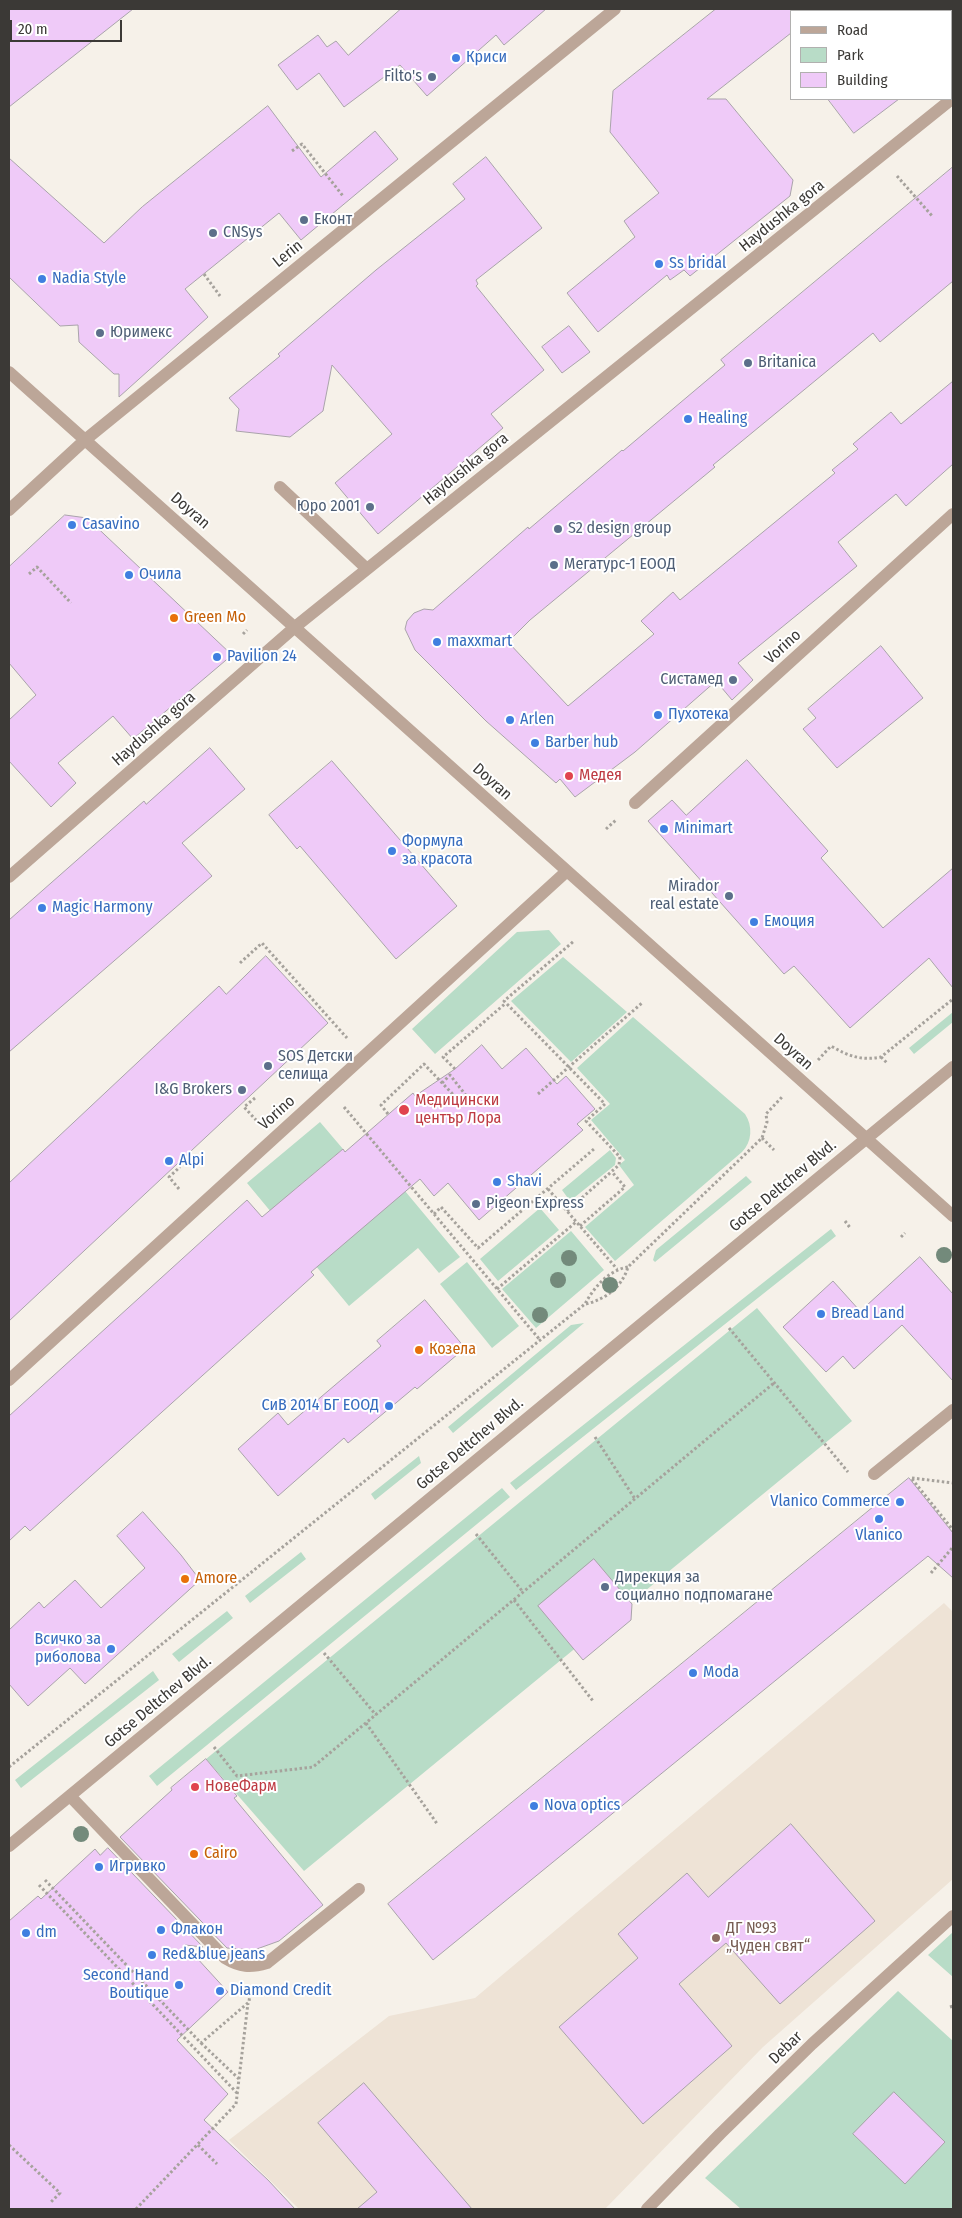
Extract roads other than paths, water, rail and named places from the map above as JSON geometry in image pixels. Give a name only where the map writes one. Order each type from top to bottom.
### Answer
[{"type":"street","name":"Lerin","points":[[9,510],[84,440],[615,9]]},
{"type":"street","name":"Haydushka gora","points":[[9,877],[295,627],[951,100]]},
{"type":"street","name":"Doyran","points":[[9,372],[953,1216]]},
{"type":"street","points":[[280,488],[367,569]]},
{"type":"street","name":"Vorino","points":[[635,804],[953,514]]},
{"type":"street","name":"Vorino","points":[[9,1380],[567,871]]},
{"type":"street","name":"Gotse Deltchev Blvd.","points":[[9,1846],[953,1067]]},
{"type":"street","points":[[874,1474],[953,1410]]},
{"type":"street","points":[[70,1796],[225,1958],[238,1966],[254,1967],[267,1964],[359,1889]]},
{"type":"street","name":"Debar","points":[[648,2209],[720,2134],[812,2044],[953,1916]]},
{"type":"place","name":"Криси","points":[[456,58]]},
{"type":"place","name":"Filto's","points":[[432,77]]},
{"type":"place","name":"Еконт","points":[[304,220]]},
{"type":"place","name":"CNSys","points":[[213,233]]},
{"type":"place","name":"Ss bridal","points":[[659,264]]},
{"type":"place","name":"Nadia Style","points":[[42,279]]},
{"type":"place","name":"Юримекс","points":[[100,333]]},
{"type":"place","name":"Britanica","points":[[748,363]]},
{"type":"place","name":"Healing","points":[[688,419]]},
{"type":"place","name":"Юро 2001","points":[[370,507]]},
{"type":"place","name":"Casavino","points":[[72,525]]},
{"type":"place","name":"S2 design group","points":[[558,529]]},
{"type":"place","name":"Мегатурс-1 ЕООД","points":[[554,565]]},
{"type":"place","name":"Очила","points":[[129,575]]},
{"type":"place","name":"Green Mo","points":[[174,618]]},
{"type":"place","name":"maxxmart","points":[[437,642]]},
{"type":"place","name":"Pavilion 24","points":[[217,657]]},
{"type":"place","name":"Систамед","points":[[733,680]]},
{"type":"place","name":"Пухотека","points":[[658,715]]},
{"type":"place","name":"Arlen","points":[[510,720]]},
{"type":"place","name":"Barber hub","points":[[535,743]]},
{"type":"place","name":"Медея","points":[[569,776]]},
{"type":"place","name":"Minimart","points":[[664,829]]},
{"type":"place","name":"Формула за красота","points":[[392,851]]},
{"type":"place","name":"Mirador real estate","points":[[729,896]]},
{"type":"place","name":"Magic Harmony","points":[[42,908]]},
{"type":"place","name":"Емоция","points":[[754,922]]},
{"type":"place","name":"SOS Детски селища","points":[[268,1066]]},
{"type":"place","name":"I&G Brokers","points":[[242,1090]]},
{"type":"place","name":"Медицински център Лора","points":[[404,1110]]},
{"type":"place","name":"Alpi","points":[[169,1161]]},
{"type":"place","name":"Shavi","points":[[497,1182]]},
{"type":"place","name":"Pigeon Express","points":[[476,1204]]},
{"type":"place","name":"Bread Land","points":[[821,1314]]},
{"type":"place","name":"Козела","points":[[419,1350]]},
{"type":"place","name":"СиВ 2014 БГ ЕООД","points":[[389,1406]]},
{"type":"place","name":"Vlanico Commerce","points":[[900,1502]]},
{"type":"place","name":"Vlanico","points":[[879,1519]]},
{"type":"place","name":"Amore","points":[[185,1579]]},
{"type":"place","name":"Дирекция за социално подпомагане","points":[[605,1587]]},
{"type":"place","name":"Всичко за риболова","points":[[111,1649]]},
{"type":"place","name":"Moda","points":[[693,1673]]},
{"type":"place","name":"НовеФарм","points":[[195,1787]]},
{"type":"place","name":"Nova optics","points":[[534,1806]]},
{"type":"place","name":"Cairo","points":[[194,1854]]},
{"type":"place","name":"Игривко","points":[[99,1867]]},
{"type":"place","name":"Флакон","points":[[161,1930]]},
{"type":"place","name":"dm","points":[[26,1933]]},
{"type":"place","name":"ДГ №93 „Чуден свят“","points":[[716,1938]]},
{"type":"place","name":"Red&blue jeans","points":[[152,1955]]},
{"type":"place","name":"Second Hand Boutique","points":[[179,1985]]},
{"type":"place","name":"Diamond Credit","points":[[220,1991]]}]
